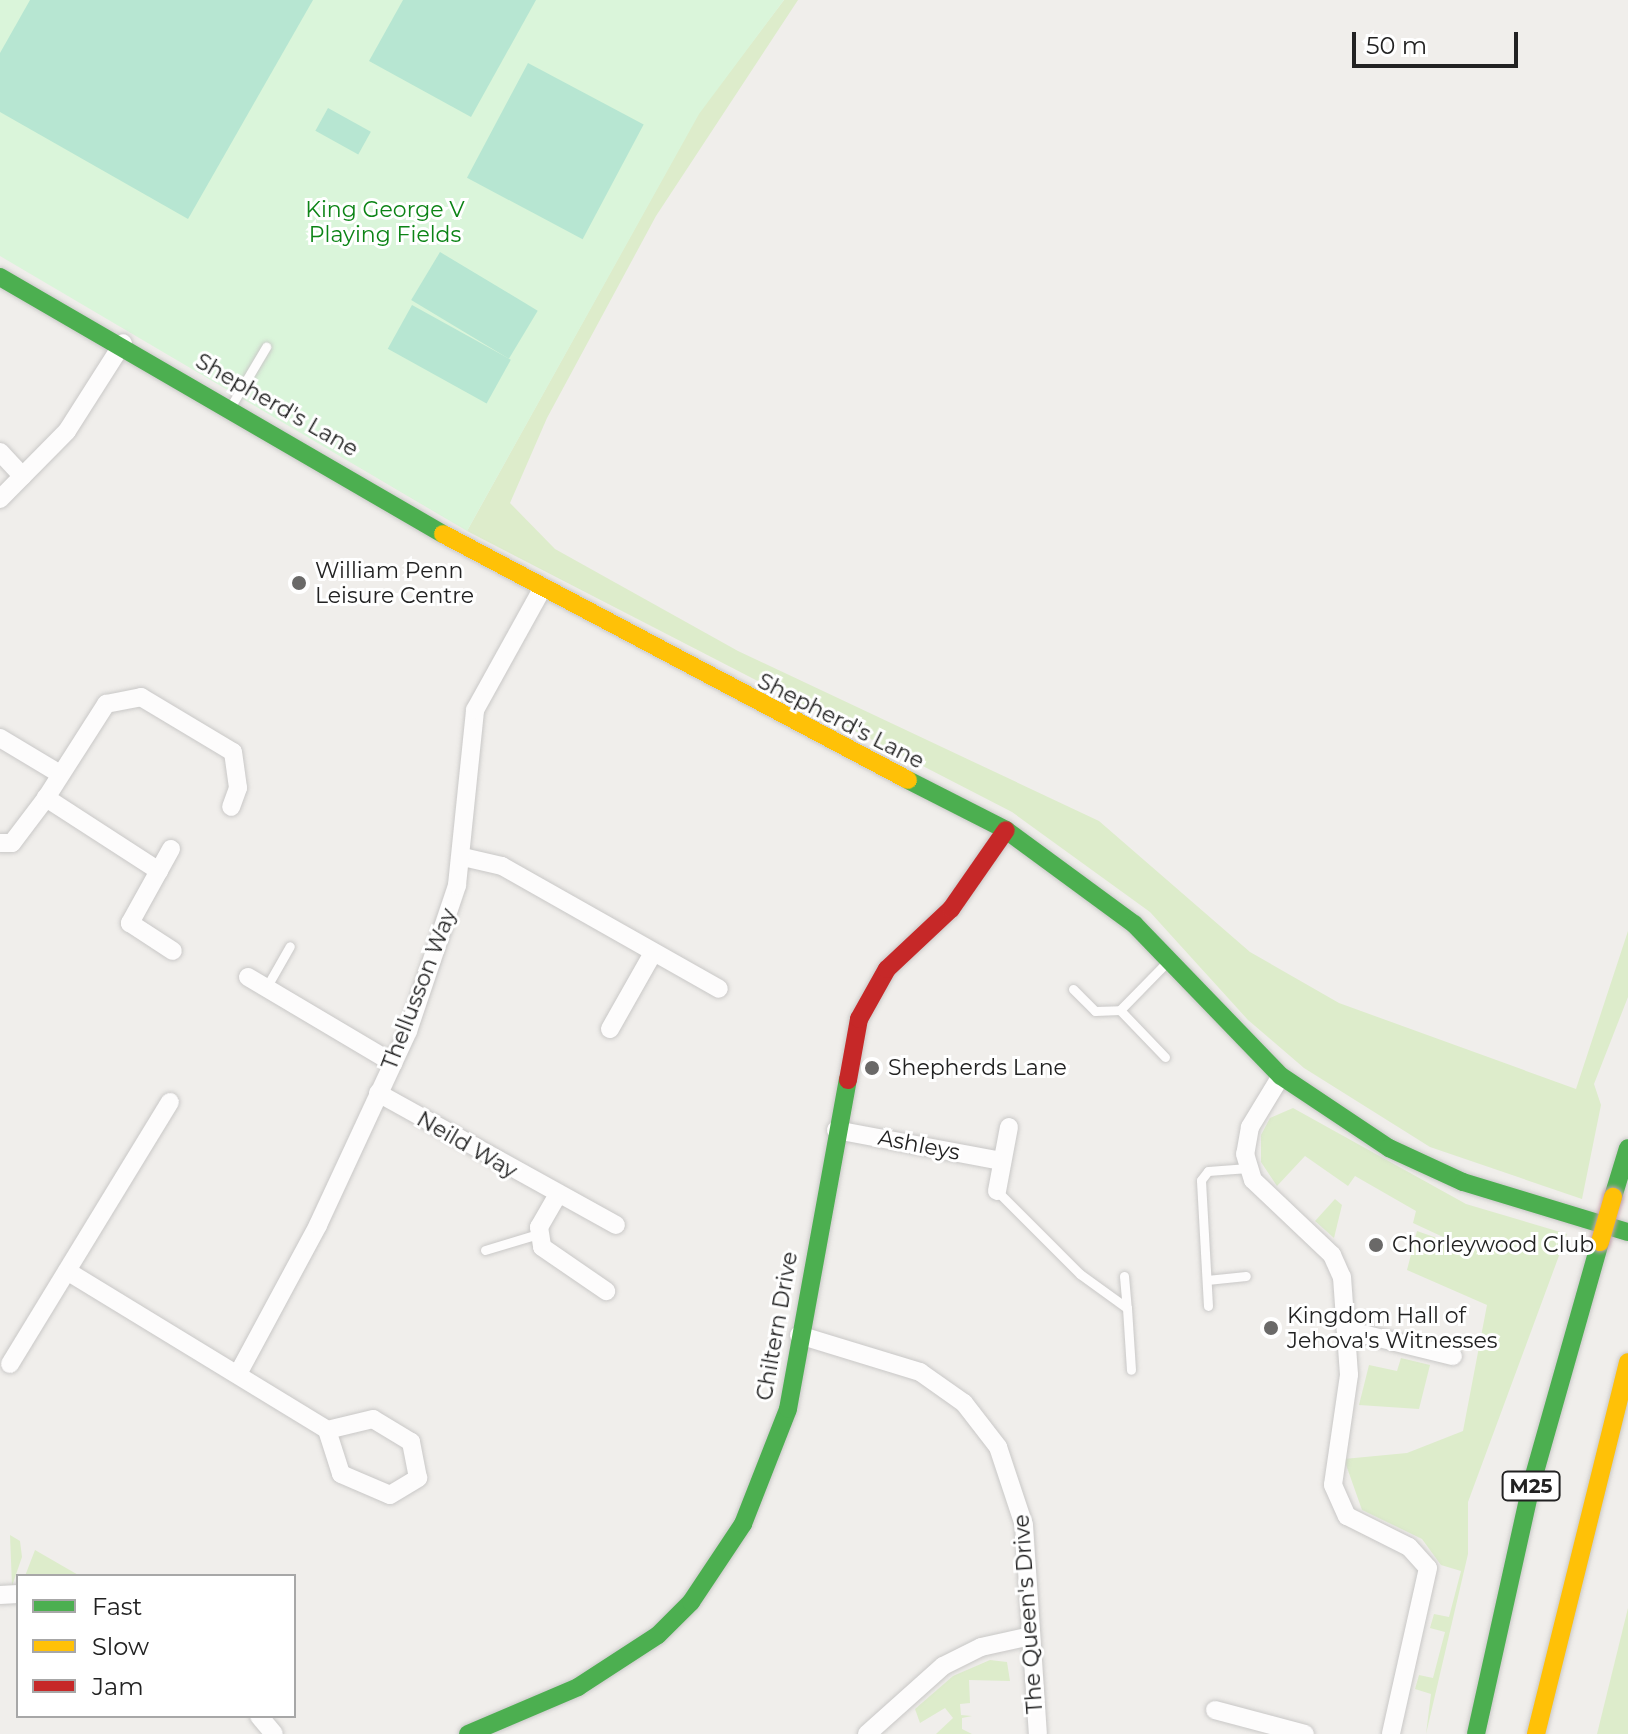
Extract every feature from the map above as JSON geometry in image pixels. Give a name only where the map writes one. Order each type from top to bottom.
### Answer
[{"type":"main road","name":"Shepherd's Lane","points":[[0,277],[123,343],[541,591],[1006,830],[1075,876],[1168,961],[1281,1076],[1389,1148],[1463,1182],[1628,1232]]},
{"type":"main road","name":"Chiltern Drive","points":[[468,1734],[578,1687],[658,1635],[691,1602],[743,1524],[778,1448],[851,1049],[873,990],[910,943],[951,909],[1006,830]]},
{"type":"main road","name":"M25","points":[[1476,1734],[1531,1486],[1628,1148]]},
{"type":"main road","name":"M25","points":[[1536,1734],[1628,1362]]},
{"type":"street","points":[[0,499],[67,431],[123,343]]},
{"type":"street","points":[[0,452],[22,476]]},
{"type":"street","name":"Thellusson Way","points":[[239,1372],[393,1063],[447,923],[463,857],[475,710],[541,591]]},
{"type":"street","points":[[0,843],[12,843],[46,798],[106,704],[132,695],[233,752],[238,788],[231,807]]},
{"type":"street","points":[[0,738],[60,774]]},
{"type":"street","points":[[46,798],[159,871]]},
{"type":"street","points":[[171,849],[130,923],[173,951]]},
{"type":"street","points":[[463,857],[502,866],[719,989]]},
{"type":"street","points":[[610,1029],[653,953]]},
{"type":"street","points":[[248,977],[393,1063]]},
{"type":"street","points":[[1281,1076],[1247,1134],[1248,1168],[1338,1264],[1346,1330],[1348,1386],[1331,1471],[1340,1505],[1356,1524],[1417,1553],[1428,1568],[1391,1734]]},
{"type":"street","name":"Neild Way","points":[[378,1093],[557,1196],[616,1225]]},
{"type":"street","points":[[10,1364],[170,1102]]},
{"type":"street","points":[[997,1191],[1009,1127]]},
{"type":"street","name":"Ashleys","points":[[836,1130],[1002,1161]]},
{"type":"street","points":[[557,1196],[538,1234],[547,1254],[606,1291]]},
{"type":"street","points":[[67,1271],[239,1372],[267,1398],[327,1430],[373,1419],[411,1442],[418,1478],[390,1495],[341,1474],[327,1430]]},
{"type":"street","points":[[1346,1330],[1453,1356]]},
{"type":"street","name":"The Queen's Drive","points":[[799,1335],[920,1372],[982,1425],[1019,1500],[1038,1734]]},
{"type":"street","points":[[867,1734],[943,1666],[981,1647],[1031,1636]]},
{"type":"street","points":[[1215,1710],[1305,1734]]},
{"type":"street","points":[[261,1718],[274,1734]]},
{"type":"lane","points":[[231,406],[266,347]]},
{"type":"lane","points":[[266,988],[290,946]]},
{"type":"lane","points":[[1073,989],[1095,1011],[1120,1010],[1168,961]]},
{"type":"lane","points":[[1120,1010],[1165,1057]]},
{"type":"lane","points":[[1208,1306],[1201,1180],[1208,1171],[1248,1168]]},
{"type":"lane","points":[[997,1191],[1080,1274],[1127,1308]]},
{"type":"lane","points":[[485,1250],[538,1234]]},
{"type":"lane","points":[[1124,1276],[1131,1370]]},
{"type":"lane","points":[[1207,1280],[1246,1276]]},
{"type":"green space","name":"King George V Playing Fields","points":[[0,0],[784,0],[699,114],[467,531],[0,256]]},
{"type":"green space","points":[[30,0],[313,0],[188,219],[0,112],[0,53]]},
{"type":"green space","points":[[403,0],[536,0],[471,117],[369,61]]},
{"type":"green space","points":[[784,0],[798,0],[656,216],[547,418],[510,503],[555,549],[738,651],[1099,821],[1250,952],[1339,1003],[1576,1089],[1628,931],[1628,997],[1594,1084],[1601,1105],[1582,1199],[1430,1147],[1304,1068],[1248,1020],[1150,912],[1012,812],[467,531],[700,111]]},
{"type":"green space","points":[[528,63],[644,125],[583,239],[467,178]]},
{"type":"green space","points":[[328,108],[371,132],[358,154],[315,131]]},
{"type":"green space","points":[[440,252],[538,311],[509,359],[411,300]]},
{"type":"green space","points":[[412,305],[511,360],[487,404],[388,349]]},
{"type":"green space","points":[[1293,1108],[1466,1204],[1567,1234],[1468,1502],[1468,1554],[1426,1734],[1431,1694],[1415,1689],[1419,1675],[1433,1678],[1445,1632],[1430,1628],[1434,1614],[1449,1617],[1461,1571],[1441,1565],[1422,1539],[1362,1510],[1344,1459],[1407,1453],[1463,1431],[1487,1305],[1407,1270],[1417,1231],[1471,1250],[1413,1223],[1416,1211],[1355,1176],[1348,1186],[1305,1156],[1277,1186],[1261,1162],[1261,1135],[1270,1118]]},
{"type":"green space","points":[[1335,1199],[1342,1205],[1334,1238],[1315,1221]]},
{"type":"green space","points":[[1401,1358],[1430,1365],[1419,1409],[1359,1405],[1369,1365],[1397,1371]]},
{"type":"green space","points":[[10,1535],[20,1541],[22,1557],[12,1586]]},
{"type":"green space","points":[[35,1550],[77,1574],[26,1574]]},
{"type":"green space","points":[[1628,1608],[1628,1734],[1597,1734]]},
{"type":"green space","points":[[990,1660],[1007,1662],[1010,1681],[969,1680],[970,1703],[960,1704],[961,1715],[972,1716],[962,1718],[962,1729],[972,1734],[936,1734],[953,1718],[945,1708],[920,1723],[915,1709],[953,1676]]},
{"type":"traffic: fast","points":[[0,277],[443,534]]},
{"type":"traffic: fast","points":[[908,780],[1006,830],[1134,924],[1281,1076],[1389,1148],[1463,1182],[1628,1232]]},
{"type":"traffic: fast","points":[[468,1734],[578,1687],[658,1635],[691,1602],[743,1524],[788,1409],[848,1080]]},
{"type":"traffic: fast","points":[[1613,1197],[1628,1148]]},
{"type":"traffic: fast","points":[[1476,1734],[1531,1486],[1600,1242]]},
{"type":"traffic: slow","points":[[443,534],[908,780]]},
{"type":"traffic: slow","points":[[1600,1242],[1613,1197]]},
{"type":"traffic: slow","points":[[1536,1734],[1628,1362]]},
{"type":"traffic: jam","points":[[848,1080],[859,1019],[887,969],[951,909],[1006,830]]},
{"type":"place","name":"William Penn Leisure Centre","points":[[299,583]]},
{"type":"place","name":"Shepherds Lane","points":[[872,1068]]},
{"type":"place","name":"Chorleywood Club","points":[[1376,1245]]},
{"type":"place","name":"Kingdom Hall of Jehova's Witnesses","points":[[1271,1328]]}]
